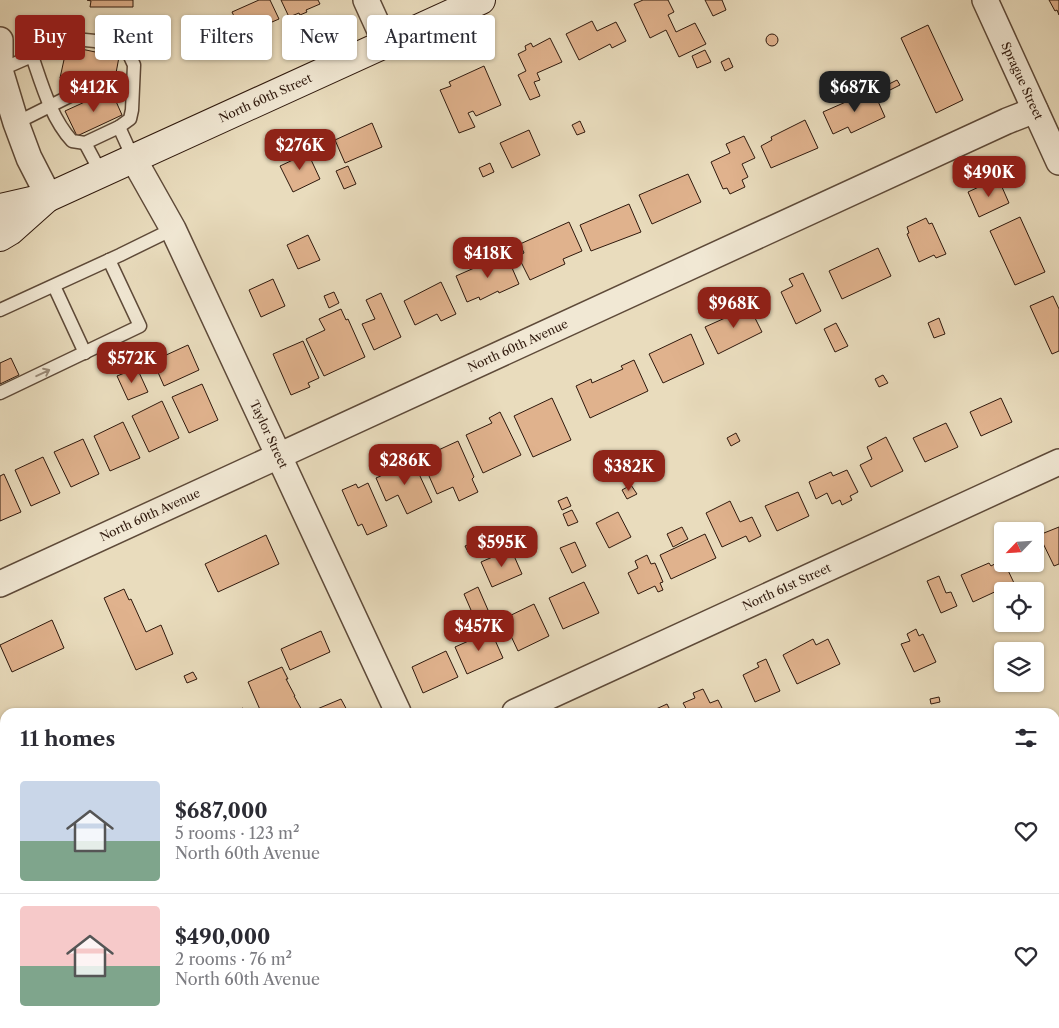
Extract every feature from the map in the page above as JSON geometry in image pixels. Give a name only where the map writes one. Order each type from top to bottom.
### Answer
[{"type":"main road","name":"North 60th Street","points":[[449,15],[482,0]]},
{"type":"main road","name":"North 60th Street","points":[[0,208],[48,197],[367,53]]},
{"type":"main road","name":"North 60th Street","points":[[0,236],[10,230],[48,197]]},
{"type":"street","points":[[366,0],[373,15]]},
{"type":"street","name":"Sprague Street","points":[[985,0],[1059,162]]},
{"type":"street","points":[[0,40],[0,70],[16,123],[48,197]]},
{"type":"street","name":"North 60th Avenue","points":[[0,584],[1008,121],[1036,110]]},
{"type":"street","name":"Taylor Street","points":[[133,158],[173,229],[396,708]]},
{"type":"street","name":"North 61st Street","points":[[524,708],[1059,462]]},
{"type":"lane","points":[[33,60],[50,105],[64,132],[72,141],[85,142],[95,132],[119,127],[130,119],[134,65],[128,52],[95,41],[85,40]]},
{"type":"lane","points":[[0,70],[23,60]]},
{"type":"lane","points":[[16,123],[50,105],[79,98],[87,90],[102,94]]},
{"type":"lane","points":[[119,127],[133,158]]},
{"type":"lane","points":[[85,142],[101,173]]},
{"type":"lane","points":[[0,310],[173,229]]},
{"type":"lane","points":[[0,393],[140,326],[109,260]]},
{"type":"lane","points":[[54,286],[85,353]]},
{"type":"building","points":[[87,0],[133,0],[133,7],[90,7],[91,1]]},
{"type":"building","points":[[259,0],[270,0],[279,19],[272,22],[272,15],[233,15],[232,12]]},
{"type":"building","points":[[281,0],[318,0],[320,4],[300,15],[299,13],[288,15]]},
{"type":"building","points":[[643,0],[668,0],[674,12],[668,15],[676,32],[695,23],[706,44],[679,57],[666,30],[650,38],[634,4]]},
{"type":"building","points":[[705,0],[722,0],[726,10],[713,16]]},
{"type":"building","points":[[1049,0],[1059,0],[1059,15],[1057,10],[1055,11]]},
{"type":"building","points":[[592,21],[597,31],[616,22],[626,41],[612,48],[610,44],[579,60],[566,34]]},
{"type":"building","points":[[928,25],[963,100],[936,113],[901,38]]},
{"type":"building","points":[[772,34],[778,40],[772,46],[766,40]]},
{"type":"building","points":[[550,38],[562,62],[537,73],[540,80],[534,82],[540,96],[530,100],[518,75],[526,71],[518,54],[526,50],[525,46],[531,43],[533,47]]},
{"type":"building","points":[[85,50],[95,52],[95,60],[118,60],[113,89],[60,78],[64,60],[85,60]]},
{"type":"building","points":[[705,50],[711,62],[697,68],[692,56]]},
{"type":"building","points":[[729,58],[733,67],[725,71],[721,62]]},
{"type":"building","points":[[484,66],[501,105],[476,116],[473,111],[468,113],[475,127],[459,133],[440,90],[451,86],[449,82]]},
{"type":"building","points":[[897,80],[900,85],[890,90],[887,85]]},
{"type":"building","points":[[111,90],[122,115],[77,136],[65,111]]},
{"type":"building","points":[[873,90],[885,117],[851,133],[848,127],[833,134],[823,112]]},
{"type":"building","points":[[805,120],[818,148],[771,168],[761,146],[772,140],[771,137]]},
{"type":"building","points":[[580,121],[585,132],[577,135],[572,125]]},
{"type":"building","points":[[372,123],[382,147],[345,163],[335,140]]},
{"type":"building","points":[[529,130],[540,155],[512,168],[500,143]]},
{"type":"building","points":[[744,136],[755,158],[742,164],[748,177],[742,180],[745,187],[730,194],[727,188],[723,189],[711,162],[730,153],[726,144]]},
{"type":"building","points":[[302,149],[304,153],[307,151],[320,179],[293,192],[280,166],[295,159],[293,153]]},
{"type":"building","points":[[490,163],[494,172],[483,177],[479,168]]},
{"type":"building","points":[[348,166],[356,184],[344,189],[336,171]]},
{"type":"building","points":[[688,174],[701,202],[652,224],[639,195]]},
{"type":"building","points":[[998,178],[1009,203],[979,217],[968,192]]},
{"type":"building","points":[[629,204],[641,232],[591,251],[580,225]]},
{"type":"building","points":[[1020,217],[1045,272],[1015,285],[990,231]]},
{"type":"building","points":[[926,218],[929,224],[932,223],[946,254],[936,258],[934,255],[919,262],[907,234],[909,233],[907,227]]},
{"type":"building","points":[[569,222],[582,251],[563,259],[565,264],[530,280],[518,256],[524,253],[520,244]]},
{"type":"building","points":[[308,235],[320,260],[298,269],[287,245]]},
{"type":"building","points":[[878,248],[891,276],[842,299],[829,271]]},
{"type":"building","points":[[506,254],[519,284],[480,300],[479,297],[467,302],[456,276]]},
{"type":"building","points":[[803,273],[821,311],[796,324],[781,292],[793,286],[789,279]]},
{"type":"building","points":[[273,279],[285,306],[261,317],[249,290]]},
{"type":"building","points":[[441,282],[456,314],[441,321],[437,314],[415,325],[404,301]]},
{"type":"building","points":[[334,292],[339,303],[329,308],[324,296]]},
{"type":"building","points":[[381,293],[401,337],[374,350],[362,324],[375,319],[366,300]]},
{"type":"building","points":[[1053,296],[1059,309],[1059,351],[1052,354],[1030,306]]},
{"type":"building","points":[[748,304],[762,332],[718,354],[705,327],[725,318],[723,315]]},
{"type":"building","points":[[341,309],[346,320],[348,319],[365,357],[324,376],[306,339],[325,330],[319,319]]},
{"type":"building","points":[[939,318],[945,334],[934,338],[928,323]]},
{"type":"building","points":[[836,323],[848,346],[835,352],[824,329]]},
{"type":"building","points":[[691,334],[704,364],[663,383],[649,354]]},
{"type":"building","points":[[303,341],[319,378],[308,383],[310,387],[291,395],[273,354]]},
{"type":"building","points":[[188,345],[199,370],[164,386],[153,361]]},
{"type":"building","points":[[11,358],[19,375],[0,384],[0,363]]},
{"type":"building","points":[[634,360],[648,391],[590,418],[576,386],[591,379],[592,383],[623,369],[621,366]]},
{"type":"building","points":[[137,368],[148,392],[128,400],[117,376]]},
{"type":"building","points":[[883,375],[888,383],[879,387],[875,379]]},
{"type":"building","points":[[202,384],[218,420],[189,433],[172,397]]},
{"type":"building","points":[[552,398],[571,440],[533,457],[514,416]]},
{"type":"building","points":[[1001,398],[1012,422],[981,436],[970,412]]},
{"type":"building","points":[[162,401],[179,438],[149,452],[132,416]]},
{"type":"building","points":[[500,412],[521,455],[483,473],[466,435],[492,423],[489,418]]},
{"type":"building","points":[[123,422],[140,458],[110,471],[94,436]]},
{"type":"building","points":[[946,423],[958,447],[925,462],[913,438]]},
{"type":"building","points":[[736,433],[740,441],[731,446],[727,438]]},
{"type":"building","points":[[886,437],[903,471],[871,487],[860,465],[872,459],[867,447]]},
{"type":"building","points":[[83,439],[99,474],[71,487],[54,452]]},
{"type":"building","points":[[458,441],[474,477],[472,479],[478,492],[459,501],[453,487],[437,494],[421,458]]},
{"type":"building","points":[[43,457],[60,493],[31,506],[15,470]]},
{"type":"building","points":[[404,458],[407,464],[413,461],[432,502],[407,514],[398,495],[386,501],[376,478],[394,470],[391,464]]},
{"type":"building","points":[[847,470],[858,492],[850,496],[852,500],[842,505],[840,500],[832,504],[827,493],[816,499],[809,482],[831,472],[833,476]]},
{"type":"building","points":[[4,474],[21,512],[0,521],[0,476]]},
{"type":"building","points":[[368,483],[387,526],[367,535],[362,524],[358,526],[342,490],[356,484],[358,488]]},
{"type":"building","points":[[631,485],[637,494],[627,499],[622,490]]},
{"type":"building","points":[[798,492],[809,516],[777,531],[765,506]]},
{"type":"building","points":[[567,497],[571,506],[562,510],[558,501]]},
{"type":"building","points":[[730,501],[740,522],[752,517],[761,536],[749,542],[746,536],[722,547],[706,513]]},
{"type":"building","points":[[572,510],[578,522],[568,526],[563,514]]},
{"type":"building","points":[[618,512],[631,537],[609,548],[596,523]]},
{"type":"building","points":[[682,527],[688,539],[673,547],[667,534]]},
{"type":"building","points":[[1059,527],[1059,564],[1054,566],[1044,545],[1044,533]]},
{"type":"building","points":[[705,534],[716,558],[671,579],[660,555]]},
{"type":"building","points":[[266,535],[279,564],[218,592],[205,564]]},
{"type":"building","points":[[475,542],[477,548],[468,552],[465,546]]},
{"type":"building","points":[[575,542],[586,566],[572,573],[560,548]]},
{"type":"building","points":[[511,549],[522,574],[492,587],[481,562]]},
{"type":"building","points":[[647,555],[651,564],[655,563],[663,582],[660,583],[663,590],[658,592],[655,586],[638,594],[628,573],[638,568],[635,561]]},
{"type":"building","points":[[989,563],[991,566],[994,564],[994,572],[1009,572],[1014,582],[994,582],[994,592],[973,602],[961,575]]},
{"type":"building","points":[[939,576],[946,593],[951,592],[957,606],[941,613],[927,581]]},
{"type":"building","points":[[584,582],[599,613],[563,629],[549,598]]},
{"type":"building","points":[[478,587],[488,610],[474,617],[464,594]]},
{"type":"building","points":[[124,589],[129,600],[131,599],[146,632],[161,625],[173,654],[136,670],[104,598]]},
{"type":"building","points":[[534,604],[549,636],[518,651],[503,619]]},
{"type":"building","points":[[52,620],[64,648],[12,672],[0,645]]},
{"type":"building","points":[[916,629],[919,636],[923,634],[936,662],[914,672],[901,644],[910,641],[907,634]]},
{"type":"building","points":[[321,631],[330,652],[290,670],[281,649]]},
{"type":"building","points":[[491,631],[503,658],[467,674],[455,647]]},
{"type":"building","points":[[813,639],[816,645],[828,639],[840,664],[797,684],[783,655]]},
{"type":"building","points":[[446,651],[458,677],[423,693],[412,667]]},
{"type":"building","points":[[766,659],[780,691],[755,702],[743,675],[759,667],[757,663]]},
{"type":"building","points":[[282,667],[301,708],[259,708],[248,682]]},
{"type":"building","points":[[193,672],[197,679],[187,683],[184,676]]},
{"type":"building","points":[[703,689],[710,703],[718,700],[722,708],[686,708],[683,703],[695,698],[693,693]]},
{"type":"building","points":[[939,697],[940,702],[931,704],[930,699]]},
{"type":"building","points":[[341,699],[346,708],[320,708]]},
{"type":"building","points":[[667,704],[669,708],[658,708]]}]
